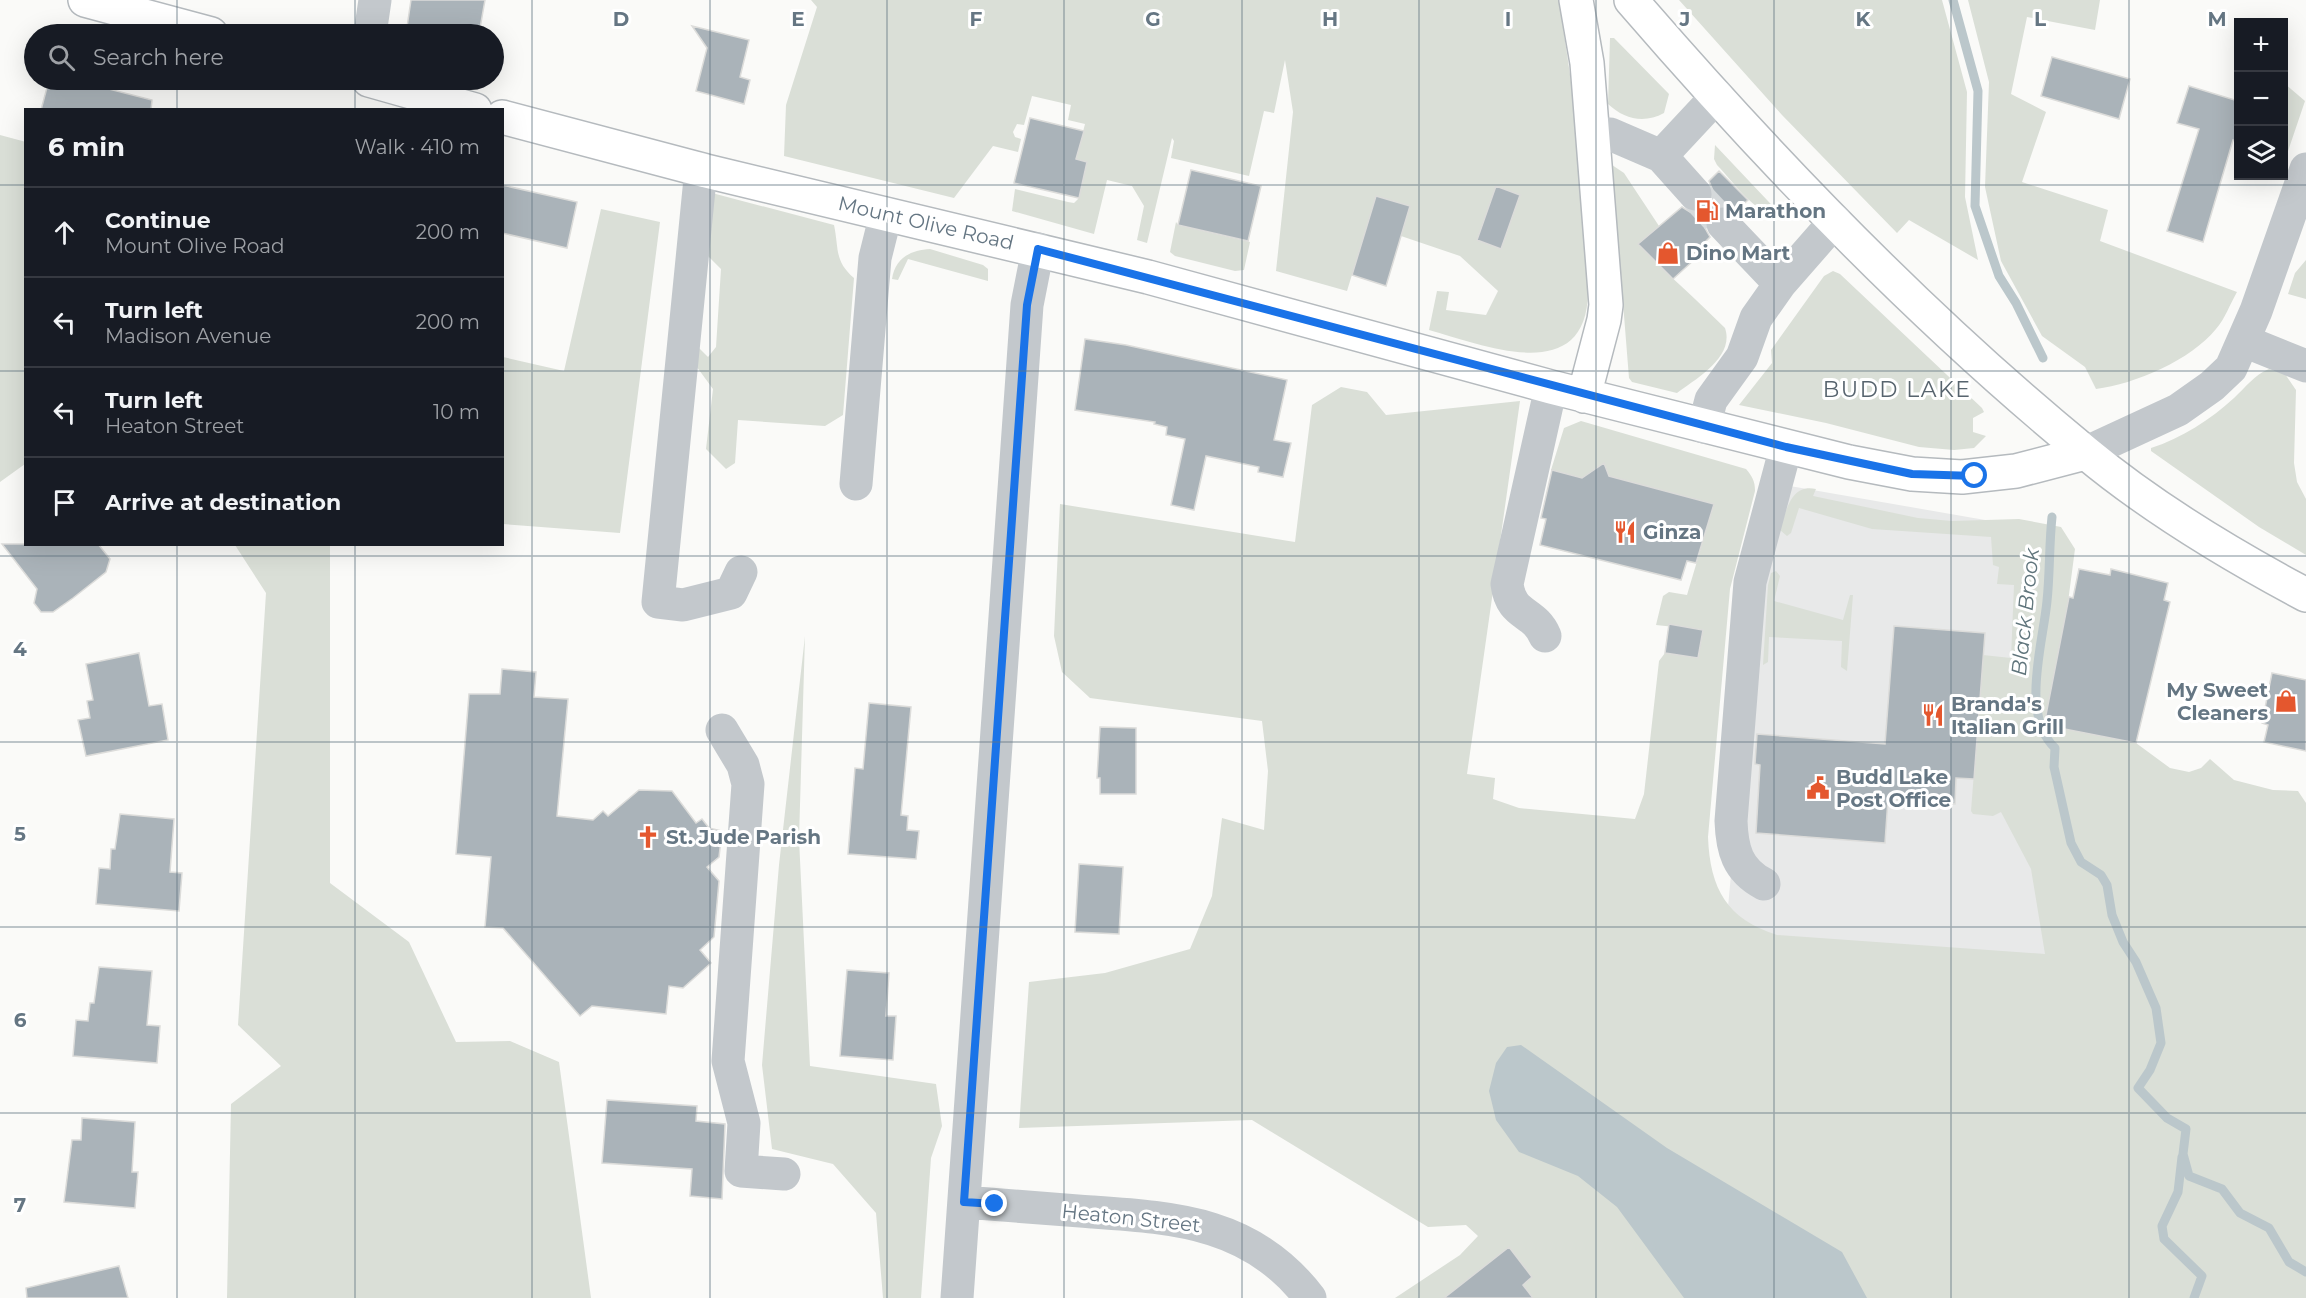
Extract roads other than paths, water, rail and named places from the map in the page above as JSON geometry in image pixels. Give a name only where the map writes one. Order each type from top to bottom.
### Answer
[{"type":"main road","points":[[85,0],[174,24]]},
{"type":"main road","points":[[1576,0],[1587,63],[1606,305],[1605,320],[1584,396]]},
{"type":"main road","points":[[1631,0],[1717,96],[1835,221],[1934,318],[2085,453],[2186,524],[2306,596]]},
{"type":"main road","points":[[404,90],[468,108]]},
{"type":"main road","name":"Mount Olive Road","points":[[504,118],[700,169],[1038,249],[1584,396],[1891,471],[1943,477],[2016,471],[2085,453]]},
{"type":"street","points":[[371,24],[375,0]]},
{"type":"street","points":[[1661,156],[1717,96]]},
{"type":"street","points":[[1593,134],[1610,134],[1661,156],[1695,194]]},
{"type":"street","points":[[700,169],[658,602],[683,605],[731,593],[741,572]]},
{"type":"street","points":[[2085,453],[2166,416],[2202,394],[2231,368],[2299,212],[2306,169]]},
{"type":"street","points":[[856,484],[875,258],[886,213]]},
{"type":"street","points":[[1704,427],[1711,400],[1742,357],[1756,318],[1780,284],[1835,221]]},
{"type":"street","points":[[1723,224],[1780,284]]},
{"type":"street","points":[[957,1298],[1027,305],[1038,249]]},
{"type":"street","points":[[2244,341],[2306,366]]},
{"type":"street","points":[[1545,636],[1540,626],[1518,610],[1512,602],[1507,584],[1551,387]]},
{"type":"street","points":[[1764,884],[1742,868],[1732,840],[1731,821],[1750,582],[1786,447]]},
{"type":"street","points":[[722,730],[743,765],[748,784],[728,1061],[744,1123],[741,1171],[784,1174]]},
{"type":"street","name":"Heaton Street","points":[[964,1202],[1157,1216],[1208,1226],[1229,1234],[1270,1257],[1310,1298]]},
{"type":"waterway","points":[[1953,0],[1978,91],[1975,206],[1999,276],[2016,303],[2043,358]]},
{"type":"waterway","name":"Black Brook","points":[[2052,517],[2047,601],[2036,678],[2038,717],[2044,734],[2055,748],[2054,767],[2071,843],[2081,862],[2101,875],[2107,885],[2112,915],[2156,1008],[2161,1043],[2150,1070],[2138,1088],[2167,1118],[2186,1129],[2183,1154],[2189,1176],[2222,1189],[2240,1213],[2269,1228],[2289,1262],[2306,1272]]},
{"type":"waterway","points":[[2182,1157],[2178,1192],[2162,1226],[2164,1239],[2202,1276],[2194,1298]]},
{"type":"tunnel","points":[[1695,194],[1723,224]]},
{"type":"place","name":"Marathon","points":[[1707,211]]},
{"type":"place","name":"Dino Mart","points":[[1668,253]]},
{"type":"place","name":"Ginza","points":[[1625,532]]},
{"type":"place","name":"My Sweet Cleaners","points":[[2286,701]]},
{"type":"place","name":"Branda's Italian Grill","points":[[1933,715]]},
{"type":"place","name":"Budd Lake Post Office","points":[[1818,788]]},
{"type":"place","name":"St. Jude Parish","points":[[648,837]]},
{"type":"district","name":"BUDD LAKE","points":[[1897,389]]}]
